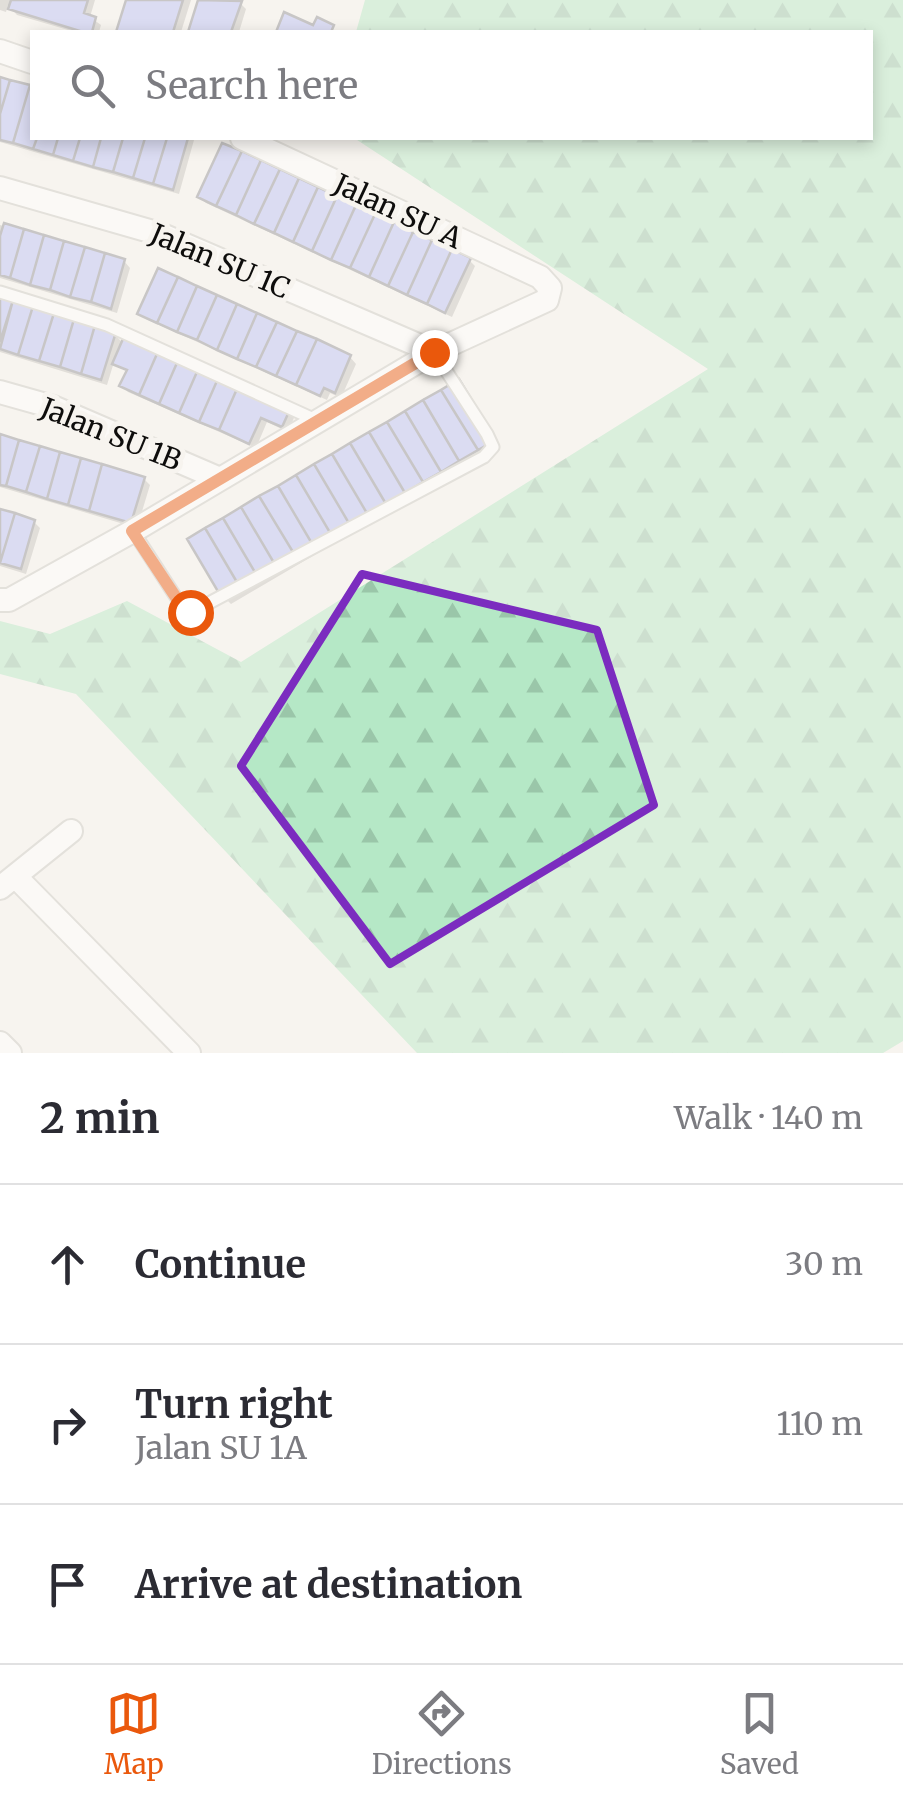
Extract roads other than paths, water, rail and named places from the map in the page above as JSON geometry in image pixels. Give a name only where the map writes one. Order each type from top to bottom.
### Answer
[{"type":"street","points":[[0,51],[30,61]]},
{"type":"street","name":"Jalan SU A","points":[[246,140],[540,277],[550,288],[546,300],[434,352]]},
{"type":"street","name":"Jalan SU 1C","points":[[0,188],[160,234],[434,352]]},
{"type":"street","points":[[0,600],[9,600],[132,531],[434,352]]},
{"type":"street","name":"Jalan SU 1B","points":[[0,392],[53,407],[220,480]]},
{"type":"street","points":[[72,831],[8,882],[189,1053]]},
{"type":"street","points":[[0,1043],[10,1053]]},
{"type":"lane","points":[[0,292],[107,325],[318,422]]},
{"type":"lane","points":[[132,531],[181,605],[190,612],[484,456],[493,448],[487,434],[434,352]]}]
